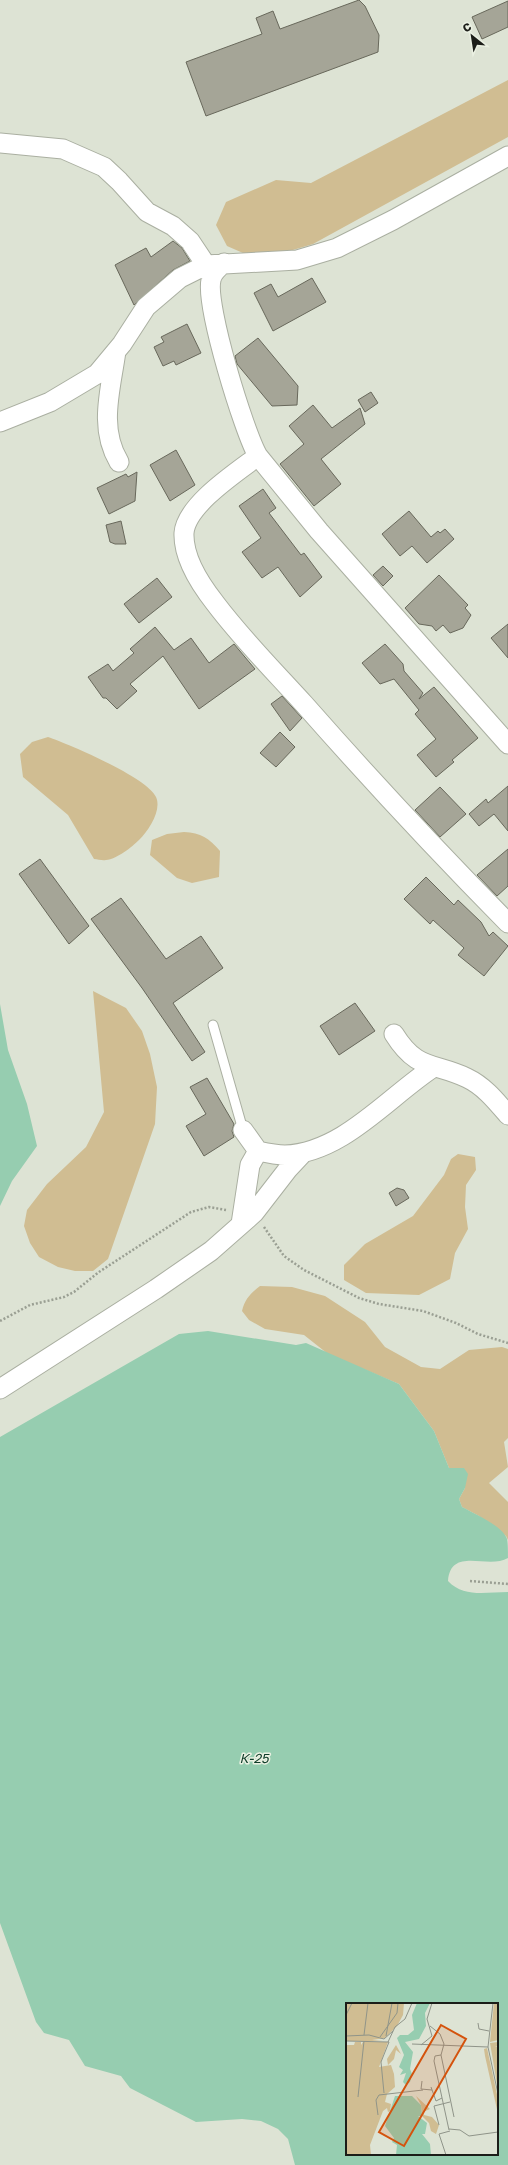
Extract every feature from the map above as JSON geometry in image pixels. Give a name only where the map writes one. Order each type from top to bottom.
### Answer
[{"type":"street","points":[[0,144],[63,149],[104,167],[147,212],[173,226],[215,264]]},
{"type":"street","points":[[0,422],[50,402],[97,374],[116,351],[146,307],[180,278],[215,264],[297,260],[337,248],[393,220],[508,156]]},
{"type":"street","points":[[215,264],[212,276],[210,299],[251,444],[258,456],[320,531],[508,744]]},
{"type":"street","points":[[116,351],[107,408],[107,432],[111,449],[118,462]]},
{"type":"street","points":[[258,456],[227,480],[198,507],[189,518],[184,532],[184,541],[185,550],[191,565],[214,603],[255,650],[351,758],[508,923]]},
{"type":"street","points":[[394,1034],[403,1049],[421,1062],[434,1068],[467,1078],[482,1087],[508,1115]]},
{"type":"street","points":[[244,1130],[258,1151],[285,1155],[303,1153],[351,1131],[434,1068]]},
{"type":"street","points":[[246,1217],[250,1165],[258,1151]]},
{"type":"street","points":[[0,1389],[156,1289],[211,1251],[246,1217],[303,1153]]},
{"type":"lane","points":[[213,1025],[244,1130]]},
{"type":"path","points":[[0,1321],[30,1305],[64,1298],[99,1272],[191,1212],[209,1207],[246,1217],[284,1256],[304,1270],[358,1298],[379,1304],[423,1311],[456,1323],[478,1334],[508,1343]]},
{"type":"path","points":[[470,1582],[508,1584]]},
{"type":"shaded area","points":[[508,80],[508,137],[313,244],[276,255],[243,253],[227,246],[216,225],[226,202],[276,180],[311,183]]},
{"type":"shaded area","points":[[48,737],[107,762],[139,781],[150,789],[156,797],[157,808],[154,820],[139,840],[124,852],[110,859],[94,859],[68,815],[23,777],[20,754],[32,742]]},
{"type":"shaded area","points":[[184,832],[204,837],[220,851],[219,877],[192,883],[177,878],[150,855],[152,840],[167,834]]},
{"type":"shaded area","points":[[93,991],[126,1008],[142,1031],[150,1054],[157,1087],[155,1124],[108,1259],[93,1271],[75,1271],[58,1267],[39,1257],[30,1243],[24,1226],[27,1210],[47,1184],[86,1147],[104,1112]]},
{"type":"shaded area","points":[[458,1154],[475,1157],[476,1170],[466,1185],[465,1207],[468,1229],[455,1253],[450,1279],[419,1295],[366,1293],[344,1280],[344,1265],[365,1244],[413,1216],[444,1175],[451,1159]]},
{"type":"shaded area","points":[[260,1286],[292,1287],[325,1296],[365,1322],[385,1347],[421,1367],[440,1369],[469,1350],[502,1347],[508,1349],[508,1438],[504,1442],[508,1467],[489,1483],[508,1502],[508,1540],[506,1536],[479,1516],[462,1507],[459,1499],[465,1488],[464,1468],[449,1468],[434,1431],[399,1384],[328,1354],[304,1335],[265,1329],[249,1320],[242,1311],[243,1307],[248,1297]]},
{"type":"water","points":[[0,1004],[8,1050],[27,1104],[37,1146],[12,1181],[0,1206]]},
{"type":"water","name":"К-25","points":[[208,1331],[296,1345],[306,1343],[399,1384],[434,1431],[449,1468],[464,1468],[468,1474],[465,1488],[459,1499],[462,1507],[480,1516],[500,1529],[507,1539],[508,1546],[508,1558],[500,1561],[472,1561],[456,1564],[451,1570],[448,1581],[461,1590],[468,1592],[508,1592],[508,2165],[295,2165],[288,2139],[278,2129],[261,2121],[242,2119],[196,2122],[130,2088],[121,2076],[85,2066],[69,2040],[44,2033],[36,2022],[0,1923],[0,1437],[179,1334]]},
{"type":"building","points":[[359,0],[365,6],[379,35],[378,52],[206,116],[186,62],[262,34],[256,18],[273,11],[280,29]]},
{"type":"building","points":[[508,1],[508,27],[482,39],[472,17]]},
{"type":"building","points":[[173,241],[182,248],[190,261],[173,270],[134,305],[115,265],[146,248],[151,257]]},
{"type":"building","points":[[312,278],[326,302],[273,331],[254,293],[271,284],[278,297]]},
{"type":"building","points":[[187,324],[201,353],[176,365],[174,361],[163,366],[154,347],[164,342],[161,337]]},
{"type":"building","points":[[258,338],[298,386],[297,405],[272,406],[237,364],[235,356]]},
{"type":"building","points":[[371,392],[378,403],[365,412],[358,400]]},
{"type":"building","points":[[313,405],[332,428],[360,408],[365,424],[321,459],[341,484],[314,506],[280,464],[304,444],[289,426]]},
{"type":"building","points":[[176,450],[195,485],[170,501],[150,465]]},
{"type":"building","points":[[137,472],[135,501],[109,514],[97,488],[126,474],[128,477]]},
{"type":"building","points":[[263,489],[276,508],[269,513],[301,555],[304,553],[322,577],[300,597],[278,567],[262,578],[242,552],[261,538],[239,506]]},
{"type":"building","points":[[409,511],[431,537],[438,531],[440,533],[445,529],[454,539],[427,563],[412,546],[400,556],[382,534]]},
{"type":"building","points":[[121,521],[126,544],[115,544],[110,542],[106,525]]},
{"type":"building","points":[[383,566],[393,576],[383,586],[373,575]]},
{"type":"building","points":[[439,575],[468,605],[465,608],[471,615],[463,628],[450,633],[443,625],[436,631],[432,626],[419,624],[405,608]]},
{"type":"building","points":[[157,578],[172,597],[139,623],[124,604]]},
{"type":"building","points":[[508,624],[508,658],[491,638]]},
{"type":"building","points":[[155,627],[174,650],[191,638],[209,663],[234,644],[255,669],[199,709],[163,656],[130,684],[137,691],[117,709],[106,698],[103,698],[88,677],[108,664],[113,671],[134,653],[130,649]]},
{"type":"building","points":[[385,644],[403,664],[404,671],[423,693],[419,699],[434,687],[478,738],[452,760],[454,762],[436,777],[417,755],[436,739],[415,714],[419,710],[394,679],[380,684],[362,663]]},
{"type":"building","points":[[282,696],[302,718],[290,731],[271,704]]},
{"type":"building","points":[[280,732],[295,747],[276,767],[260,753]]},
{"type":"building","points":[[508,786],[508,831],[494,814],[479,826],[469,814],[486,799],[488,803]]},
{"type":"building","points":[[440,787],[466,814],[440,837],[415,810]]},
{"type":"building","points":[[508,849],[508,886],[497,896],[477,875]]},
{"type":"building","points":[[40,859],[89,926],[69,944],[19,874]]},
{"type":"building","points":[[426,877],[454,905],[458,900],[481,922],[489,936],[493,932],[508,946],[484,976],[458,955],[464,948],[433,920],[430,924],[404,899]]},
{"type":"building","points":[[121,898],[166,959],[201,936],[223,968],[173,1003],[205,1052],[192,1061],[142,988],[91,919]]},
{"type":"building","points":[[355,1003],[375,1031],[339,1055],[320,1026]]},
{"type":"building","points":[[207,1078],[234,1124],[232,1131],[234,1137],[204,1156],[186,1126],[206,1114],[190,1087]]},
{"type":"building","points":[[397,1188],[404,1190],[409,1198],[396,1206],[389,1193]]}]
